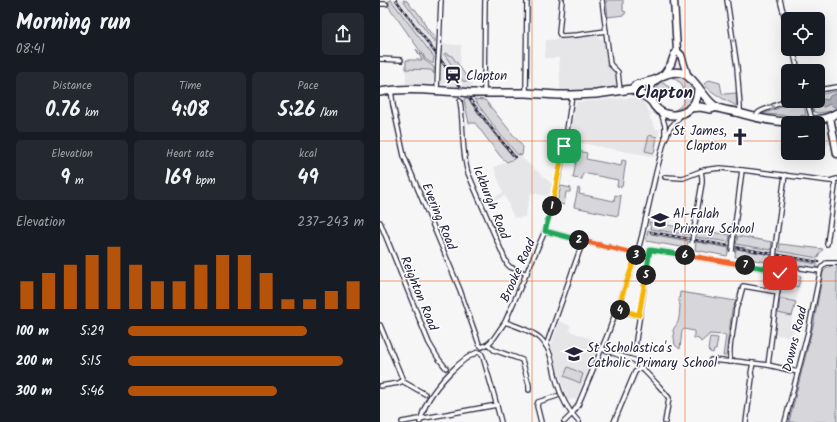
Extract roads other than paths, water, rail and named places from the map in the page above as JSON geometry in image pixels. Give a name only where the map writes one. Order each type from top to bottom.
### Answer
[{"type":"highway","points":[[653,103],[650,90],[651,84],[664,74],[679,72],[687,74],[710,102],[717,107],[740,114],[781,121]]},
{"type":"highway","points":[[380,92],[412,89],[484,93],[558,95],[596,94],[632,89],[636,85],[655,80]]},
{"type":"highway","points":[[632,89],[646,96],[660,111],[668,115],[681,114],[690,108],[696,100],[698,87]]},
{"type":"highway","points":[[690,108],[700,107],[711,109],[717,107]]},
{"type":"highway","points":[[834,118],[837,113]]},
{"type":"main road","points":[[674,0],[677,51],[680,53],[687,74]]},
{"type":"main road","points":[[664,74],[677,51]]},
{"type":"main road","points":[[834,118],[837,154]]},
{"type":"street","points":[[437,90],[441,0]]},
{"type":"street","points":[[484,0],[484,93]]},
{"type":"street","points":[[526,93],[527,0]]},
{"type":"street","points":[[562,0],[559,33],[561,36],[606,31]]},
{"type":"street","points":[[602,0],[610,64],[618,72],[620,91]]},
{"type":"street","points":[[727,0],[737,67],[740,114]]},
{"type":"street","points":[[780,0],[783,12]]},
{"type":"street","points":[[380,4],[386,4]]},
{"type":"street","points":[[380,59],[401,60]]},
{"type":"street","points":[[825,89],[837,87]]},
{"type":"street","name":"Evering Road","points":[[391,90],[404,156],[460,290],[480,346],[483,347],[488,344]]},
{"type":"street","name":"Brooke Road","points":[[488,344],[505,322],[545,231],[553,204],[572,95]]},
{"type":"street","name":"Ickburgh Road","points":[[460,101],[465,160],[468,173],[508,264],[526,274]]},
{"type":"street","points":[[756,117],[761,111],[781,103]]},
{"type":"street","points":[[660,111],[665,126],[665,140]]},
{"type":"street","points":[[564,422],[578,405],[617,310],[637,254],[644,229],[657,166],[665,140],[670,128],[681,114]]},
{"type":"street","points":[[665,177],[684,178],[701,171],[716,168],[830,181],[836,180],[827,244]]},
{"type":"street","points":[[732,253],[742,170]]},
{"type":"street","points":[[691,245],[702,183],[701,171]]},
{"type":"street","points":[[774,259],[785,175]]},
{"type":"street","name":"Reighton Road","points":[[380,222],[429,343],[446,368]]},
{"type":"street","points":[[545,231],[637,254]]},
{"type":"street","points":[[546,346],[583,241]]},
{"type":"street","points":[[634,346],[650,250],[668,252],[777,270],[779,272],[778,292],[768,365]]},
{"type":"street","name":"Downs Road","points":[[785,422],[798,372],[820,272],[823,265],[826,263],[837,263]]},
{"type":"street","points":[[801,268],[820,272]]},
{"type":"street","points":[[730,362],[731,342],[736,309],[743,286],[778,292]]},
{"type":"street","points":[[617,310],[639,315]]},
{"type":"street","points":[[505,322],[536,335],[541,339],[546,346],[551,359],[562,395],[572,414],[579,422]]},
{"type":"street","points":[[380,325],[402,381],[425,394]]},
{"type":"street","points":[[488,344],[494,350],[522,360],[529,390]]},
{"type":"street","points":[[602,348],[634,360],[668,397],[665,422]]},
{"type":"street","points":[[420,420],[430,397],[450,372],[468,357],[480,352],[483,357],[501,422]]},
{"type":"street","points":[[711,360],[768,365],[798,372]]},
{"type":"street","points":[[746,422],[753,363]]},
{"type":"street","points":[[614,422],[635,372],[641,367]]},
{"type":"street","points":[[380,386],[399,383],[402,381]]},
{"type":"street","points":[[540,422],[537,406],[538,402],[558,396]]},
{"type":"street","points":[[402,422],[420,420],[497,405]]},
{"type":"railway","points":[[396,0],[495,133],[515,157]]},
{"type":"railway","points":[[651,232],[818,262]]},
{"type":"place","name":"Clapton","points":[[453,75]]},
{"type":"place","name":"St James, Clapton","points":[[740,137]]},
{"type":"place","name":"Al-Falah Primary School","points":[[660,220]]},
{"type":"place","name":"St Scholastica's Catholic Primary School","points":[[574,354]]},
{"type":"district","name":"Clapton","points":[[664,92]]}]
